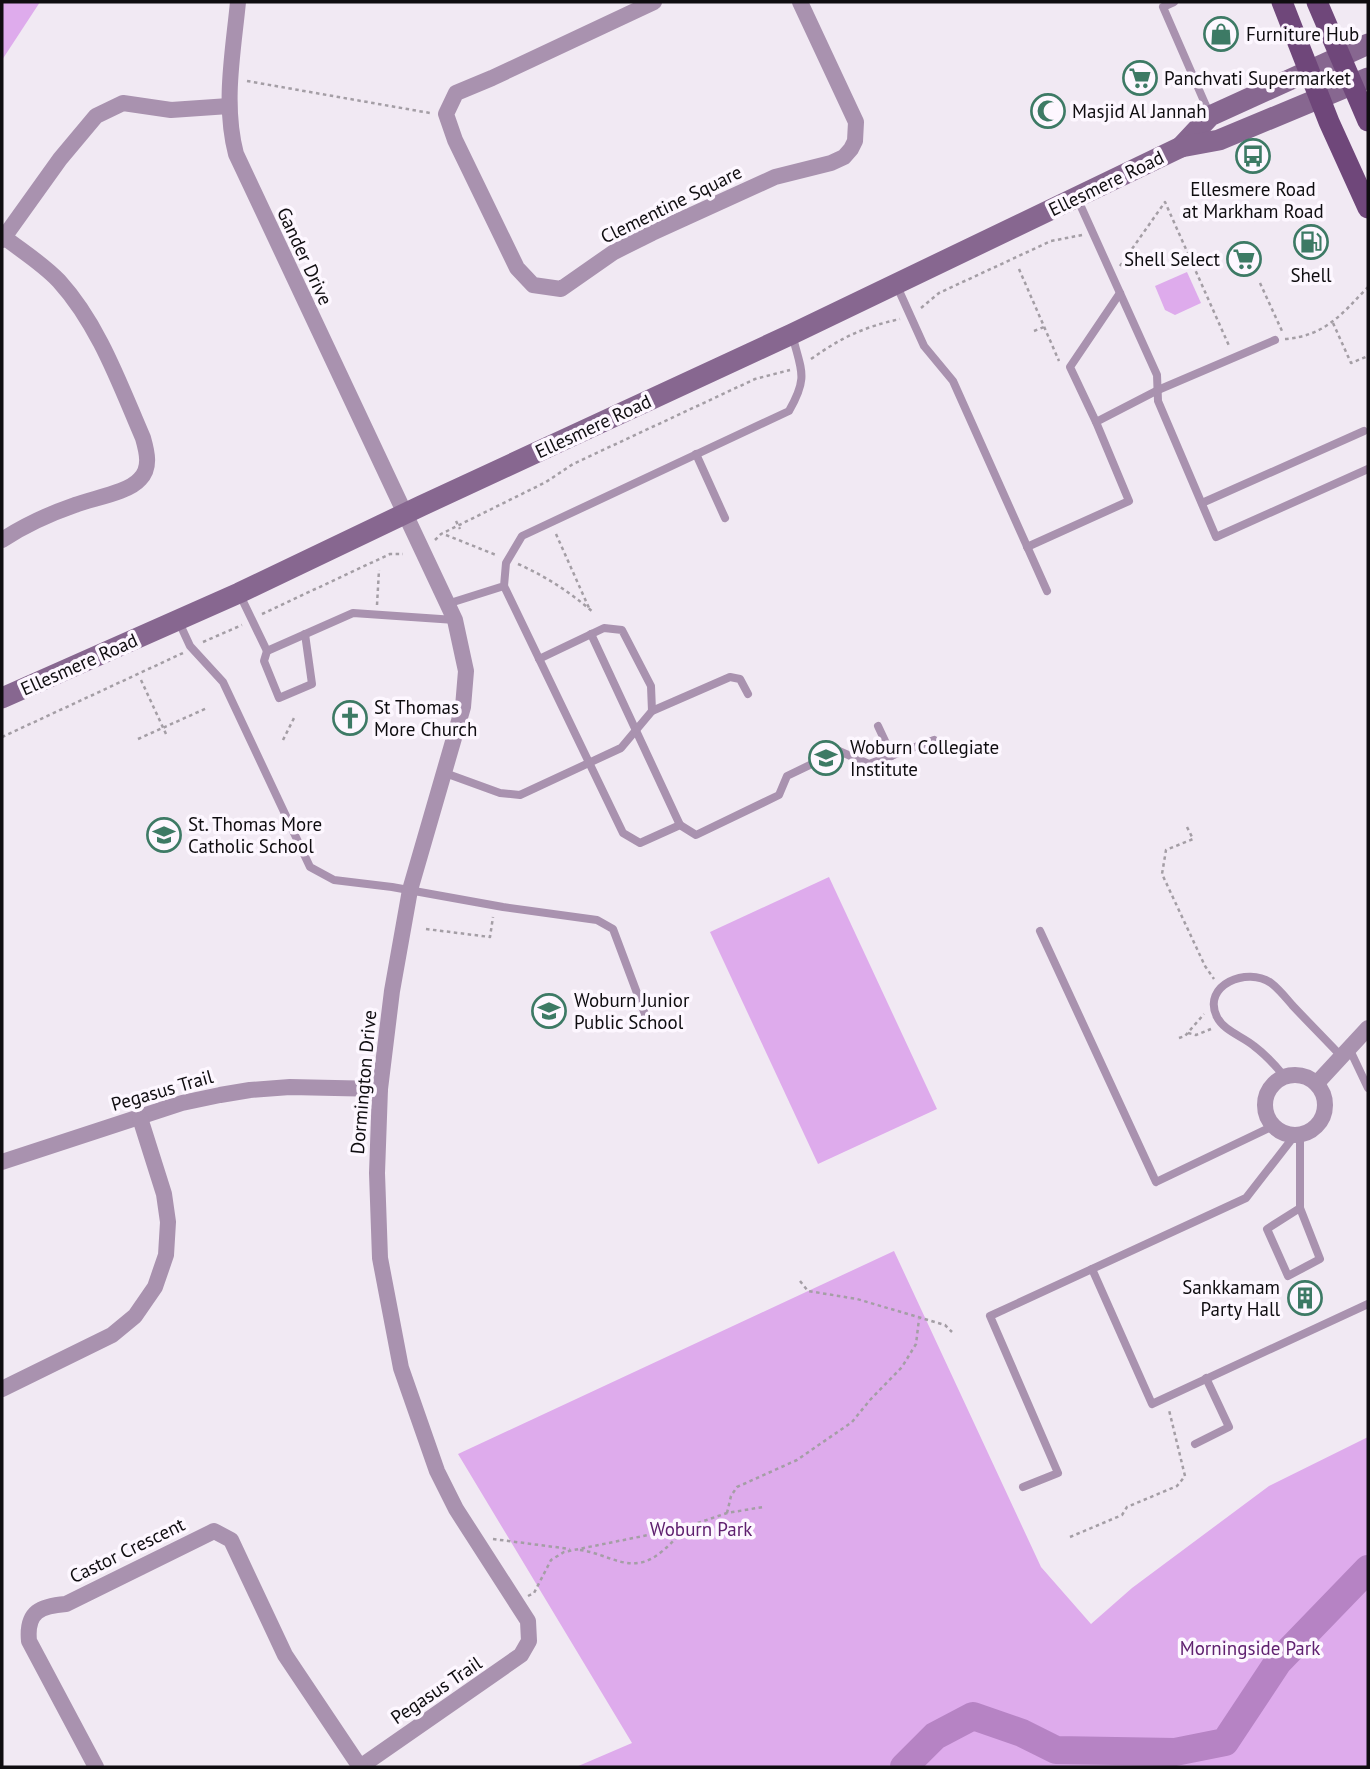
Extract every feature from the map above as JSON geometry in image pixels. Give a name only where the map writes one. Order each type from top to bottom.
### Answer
[{"type":"main road","points":[[1282,2],[1320,99],[1368,208]]},
{"type":"main road","points":[[1317,2],[1340,57],[1360,81],[1368,121]]},
{"type":"main road","name":"Ellesmere Road","points":[[1181,147],[1210,116],[1368,44]]},
{"type":"main road","name":"Ellesmere Road","points":[[2,698],[239,593],[792,334],[1181,147],[1219,140],[1360,81]]},
{"type":"street","name":"Gander Drive","points":[[238,2],[229,106],[236,154],[403,514]]},
{"type":"street","points":[[446,114],[456,93],[654,2]]},
{"type":"street","name":"Clementine Square","points":[[446,114],[455,140],[517,268],[533,285],[561,289],[614,252],[652,233],[775,177],[831,163],[851,149],[855,141],[856,122],[800,2]]},
{"type":"street","points":[[2,540],[29,523],[132,486],[141,479],[146,470],[148,454],[101,344],[75,302],[58,281],[3,238],[60,159],[96,116],[122,103],[171,110],[229,106]]},
{"type":"street","name":"Dormington Drive","points":[[403,514],[455,620],[464,659],[465,685],[463,707],[410,890],[392,991],[380,1089],[377,1173],[380,1258],[401,1368],[437,1471],[456,1509],[524,1615],[530,1633],[529,1642]]},
{"type":"street","points":[[1317,1083],[1368,1028]]},
{"type":"street","points":[[1296,1074],[1308,1077],[1317,1083],[1324,1093],[1324,1117],[1317,1126],[1297,1135],[1283,1132],[1273,1126],[1267,1116],[1265,1104],[1268,1092],[1274,1083],[1284,1076],[1296,1074]]},
{"type":"street","name":"Pegasus Trail","points":[[2,1162],[182,1103],[250,1090],[290,1087],[380,1089]]},
{"type":"street","points":[[2,1390],[112,1335],[135,1316],[155,1287],[166,1255],[168,1222],[164,1194],[140,1118]]},
{"type":"street","name":"Castor Crescent","points":[[96,1767],[29,1640],[33,1614],[44,1606],[66,1604],[214,1531],[232,1540],[285,1655],[360,1767]]},
{"type":"street","name":"Pegasus Trail","points":[[360,1767],[495,1675],[521,1655],[529,1642]]},
{"type":"lane","points":[[1174,2],[1163,7],[1210,116]]},
{"type":"lane","points":[[1077,197],[1157,374],[1158,401],[1216,537],[1368,469]]},
{"type":"lane","points":[[896,284],[924,346],[953,381],[1047,591]]},
{"type":"lane","points":[[1027,547],[1129,501],[1070,367],[1120,293]]},
{"type":"lane","points":[[680,825],[640,843],[623,833],[504,586],[508,559],[522,536],[550,521],[789,411],[801,390],[802,376],[792,334]]},
{"type":"lane","points":[[1096,422],[1158,390],[1275,340]]},
{"type":"lane","points":[[1202,503],[1364,431]]},
{"type":"lane","points":[[696,454],[725,518]]},
{"type":"lane","points":[[447,604],[504,586]]},
{"type":"lane","points":[[239,593],[267,651],[264,662],[279,698],[312,684],[305,634]]},
{"type":"lane","points":[[267,651],[353,612],[455,620]]},
{"type":"lane","points":[[178,620],[190,646],[223,682],[310,867],[334,880],[597,920],[613,929],[646,1017]]},
{"type":"lane","points":[[539,659],[604,628],[622,631],[651,686],[652,711]]},
{"type":"lane","points":[[591,634],[680,825],[695,835],[779,794],[787,776],[839,751],[869,764],[934,740]]},
{"type":"lane","points":[[445,774],[500,793],[520,795],[621,748],[652,711],[730,677],[740,679],[748,694]]},
{"type":"lane","points":[[878,726],[891,756]]},
{"type":"lane","points":[[1040,931],[1156,1182],[1273,1126]]},
{"type":"lane","points":[[1284,1076],[1269,1057],[1231,1032],[1217,1017],[1214,1002],[1228,981],[1237,977],[1252,977],[1270,982],[1345,1052],[1368,1088]]},
{"type":"lane","points":[[1297,1135],[1300,1208],[1320,1259],[1288,1276],[1267,1229],[1300,1208]]},
{"type":"lane","points":[[1023,1488],[1058,1473],[990,1316],[1246,1198],[1297,1135]]},
{"type":"lane","points":[[1093,1269],[1152,1404],[1368,1304]]},
{"type":"lane","points":[[1195,1444],[1228,1427],[1206,1378]]},
{"type":"path","points":[[230,78],[446,114]]},
{"type":"path","points":[[1113,276],[1165,202],[1234,358]]},
{"type":"path","points":[[435,540],[440,534],[546,482],[573,464],[755,379],[800,367],[830,345],[865,327],[910,317],[939,293],[1051,241],[1093,233]]},
{"type":"path","points":[[1019,269],[1060,363],[1070,367]]},
{"type":"path","points":[[1260,283],[1286,339]]},
{"type":"path","points":[[1275,340],[1297,338],[1333,323],[1368,287]]},
{"type":"path","points":[[1333,323],[1351,363],[1368,356]]},
{"type":"path","points":[[1034,331],[1044,327]]},
{"type":"path","points":[[456,520],[459,527]]},
{"type":"path","points":[[550,521],[589,609]]},
{"type":"path","points":[[446,536],[547,577],[594,613]]},
{"type":"path","points":[[377,615],[379,570]]},
{"type":"path","points":[[141,680],[166,734]]},
{"type":"path","points":[[138,739],[207,708]]},
{"type":"path","points":[[283,740],[295,716]]},
{"type":"path","points":[[1187,827],[1193,839],[1166,850],[1162,874],[1205,966],[1214,978]]},
{"type":"path","points":[[426,929],[490,937],[494,913]]},
{"type":"path","points":[[1179,1038],[1188,1033],[1205,1014]]},
{"type":"path","points":[[1188,1033],[1196,1035],[1214,1028]]},
{"type":"path","points":[[800,1281],[808,1291],[857,1299],[945,1325],[952,1332]]},
{"type":"path","points":[[727,1513],[731,1496],[737,1487],[797,1460],[852,1422],[902,1367],[916,1344],[919,1319]]},
{"type":"path","points":[[1070,1536],[1122,1516],[1128,1507],[1177,1486],[1185,1476],[1167,1397]]},
{"type":"path","points":[[534,1593],[551,1560],[575,1549],[682,1528],[727,1513],[763,1507]]},
{"type":"path","points":[[476,1538],[591,1551],[633,1565],[656,1556],[676,1540],[682,1528]]},
{"type":"green space","points":[[2,2],[40,2],[2,60]]},
{"type":"green space","points":[[1187,272],[1201,303],[1175,315],[1165,310],[1155,286]]},
{"type":"green space","points":[[829,877],[937,1109],[818,1164],[710,932]]},
{"type":"green space","points":[[894,1251],[1041,1567],[1091,1624],[1132,1588],[1269,1486],[1368,1437],[1368,1767],[576,1767],[632,1743],[458,1454]]},
{"type":"waterway","points":[[904,1767],[935,1736],[973,1716],[1022,1733],[1056,1750],[1175,1752],[1225,1742],[1278,1662],[1368,1569]]},
{"type":"place","name":"Furniture Hub","points":[[1221,34]]},
{"type":"place","name":"Panchvati Supermarket","points":[[1140,78]]},
{"type":"place","name":"Masjid Al Jannah","points":[[1048,111]]},
{"type":"place","name":"Ellesmere Road at Markham Road","points":[[1253,156]]},
{"type":"place","name":"Shell","points":[[1311,242]]},
{"type":"place","name":"Shell Select","points":[[1244,259]]},
{"type":"place","name":"St Thomas More Church","points":[[350,718]]},
{"type":"place","name":"Woburn Collegiate Institute","points":[[826,758]]},
{"type":"place","name":"St. Thomas More Catholic School","points":[[164,835]]},
{"type":"place","name":"Woburn Junior Public School","points":[[549,1011]]},
{"type":"place","name":"Sankkamam Party Hall","points":[[1305,1298]]},
{"type":"park label","name":"Woburn Park","points":[[701,1529]]},
{"type":"park label","name":"Morningside Park","points":[[1250,1648]]}]
